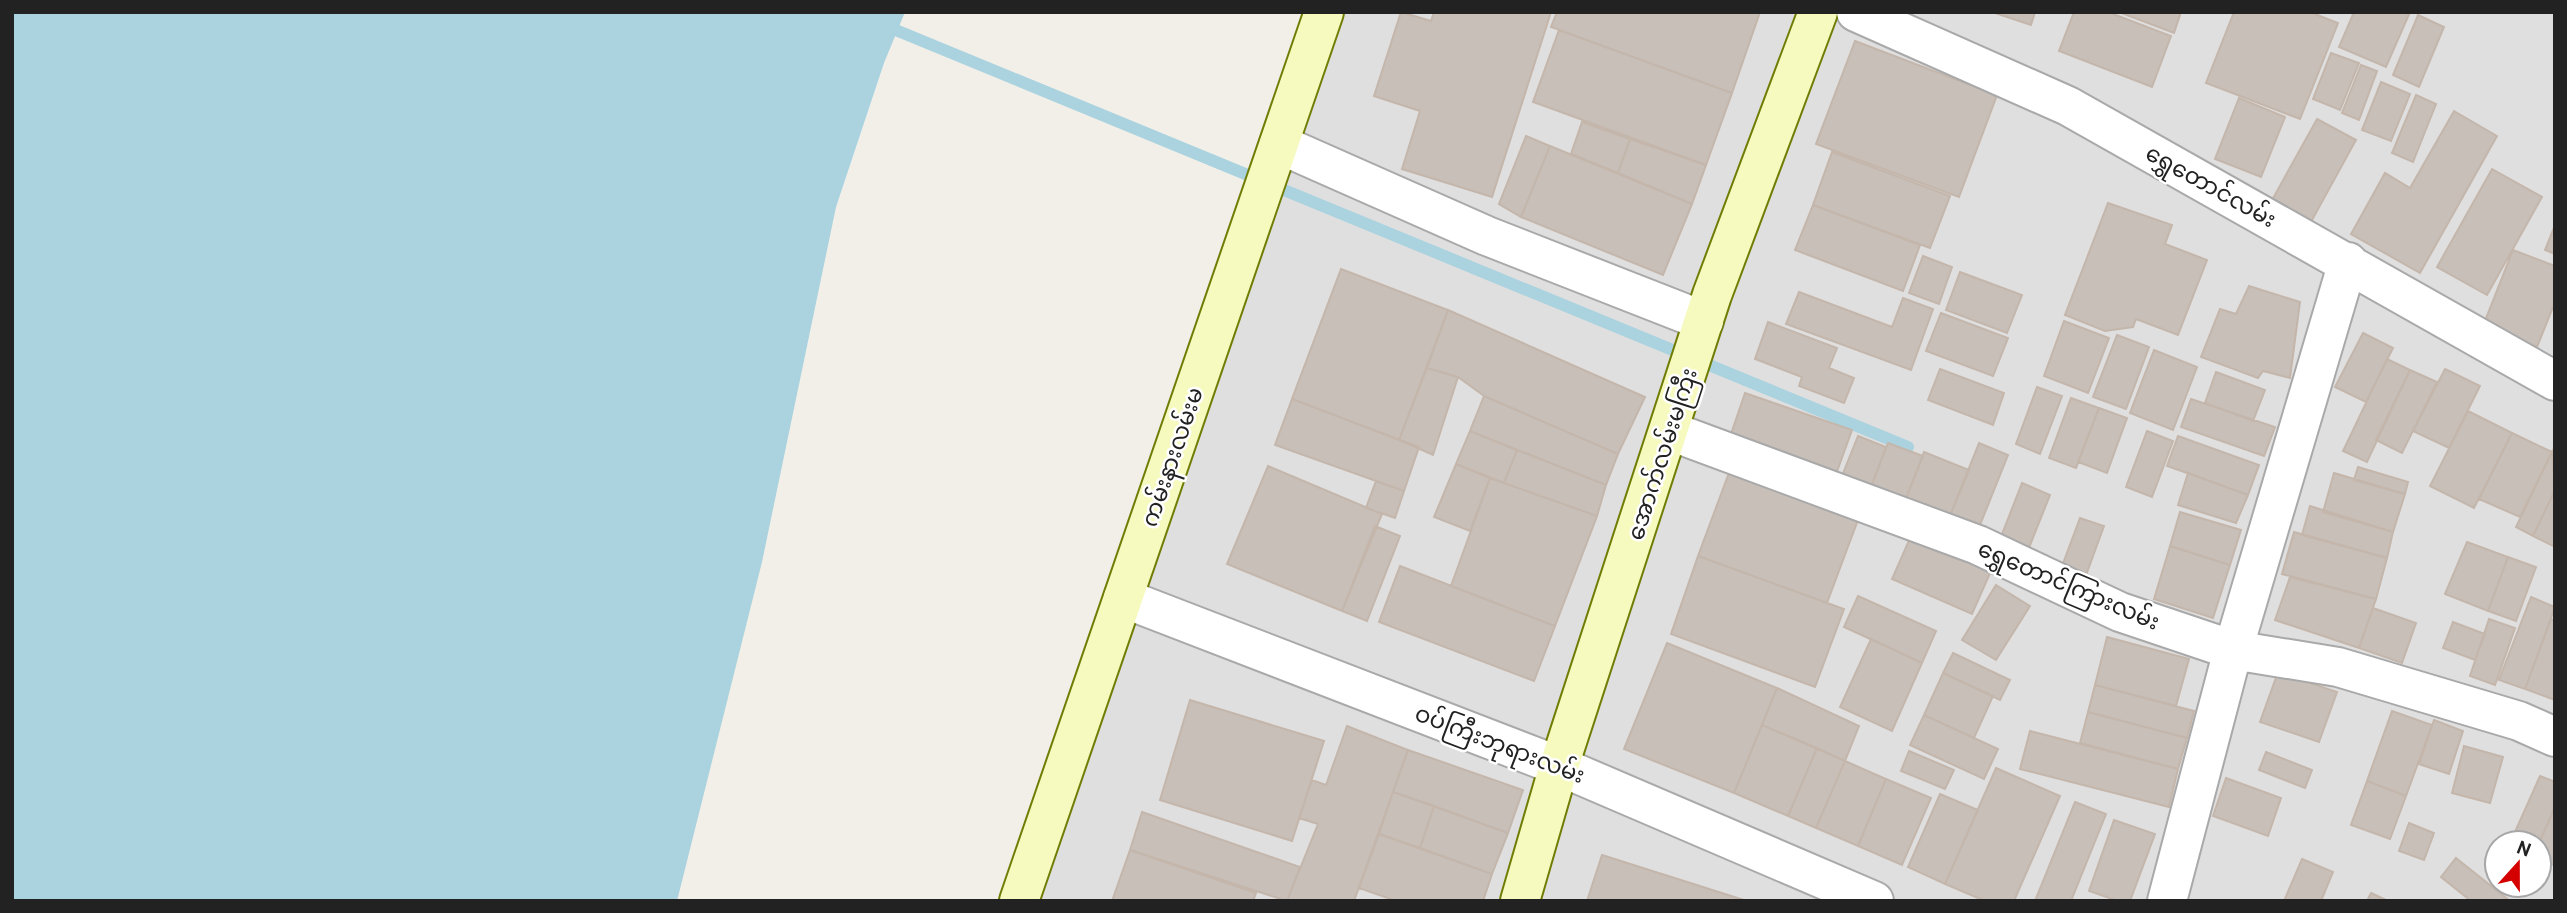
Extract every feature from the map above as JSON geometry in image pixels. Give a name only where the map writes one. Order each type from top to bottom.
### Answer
[{"type":"main road","name":"ကမ်းနားလမ်းမ","points":[[1018,901],[1324,12]]},
{"type":"main road","name":"အောက်လမ်းမကြီး","points":[[1520,901],[1559,766],[1704,321],[1818,12]]},
{"type":"street","name":"ရွှေတောင်လမ်း","points":[[1856,12],[2068,106],[2555,381]]},
{"type":"street","points":[[1279,144],[1487,236],[1704,321]]},
{"type":"street","points":[[2166,901],[2233,650],[2348,262]]},
{"type":"street","name":"ရွှေတောင်ကြားလမ်း","points":[[1670,431],[1978,545],[2120,612],[2233,650],[2338,667],[2519,721],[2555,737]]},
{"type":"street","name":"ဝပ်ကြီးဘုရားလမ်း","points":[[1123,598],[1559,766],[1874,901]]},
{"type":"shaded area","points":[[1334,12],[2555,12],[2555,901],[1000,901]]},
{"type":"water","points":[[12,12],[905,12],[884,63],[836,207],[762,562],[677,901],[12,901]]},
{"type":"building","points":[[1401,12],[1431,21],[1434,12],[1551,12],[1492,197],[1402,169],[1420,111],[1374,96]]},
{"type":"building","points":[[1557,12],[1760,12],[1732,93],[1551,27]]},
{"type":"building","points":[[1992,12],[2035,12],[2031,25]]},
{"type":"building","points":[[2074,12],[2108,12],[2171,36],[2152,87],[2059,51]]},
{"type":"building","points":[[2119,12],[2181,12],[2174,33]]},
{"type":"building","points":[[2234,12],[2310,12],[2338,23],[2300,119],[2206,83]]},
{"type":"building","points":[[2354,12],[2410,12],[2386,67],[2339,47]]},
{"type":"building","points":[[2418,15],[2444,27],[2419,87],[2393,75]]},
{"type":"building","points":[[1559,30],[1732,93],[1706,165],[1533,102]]},
{"type":"building","points":[[1855,41],[1997,95],[1959,197],[1816,144]]},
{"type":"building","points":[[2331,53],[2359,63],[2340,110],[2313,99]]},
{"type":"building","points":[[2361,65],[2377,71],[2359,120],[2342,113]]},
{"type":"building","points":[[2381,82],[2410,94],[2391,141],[2362,130]]},
{"type":"building","points":[[2416,95],[2436,104],[2413,162],[2392,153]]},
{"type":"building","points":[[2239,98],[2285,117],[2261,177],[2215,159]]},
{"type":"building","points":[[2454,111],[2497,136],[2420,273],[2351,234],[2385,173],[2410,188]]},
{"type":"building","points":[[2317,119],[2356,140],[2311,222],[2272,200]]},
{"type":"building","points":[[1582,122],[1630,139],[1618,173],[1571,154]]},
{"type":"building","points":[[1526,136],[1550,146],[1521,217],[1499,204]]},
{"type":"building","points":[[1630,139],[1706,165],[1692,204],[1618,173]]},
{"type":"building","points":[[1550,146],[1692,204],[1663,275],[1521,217]]},
{"type":"building","points":[[1832,152],[1950,196],[1930,248],[1813,205]]},
{"type":"building","points":[[2492,169],[2542,197],[2487,295],[2437,267]]},
{"type":"building","points":[[2108,203],[2172,225],[2165,244],[2207,260],[2178,335],[2136,319],[2133,327],[2105,331],[2065,315]]},
{"type":"building","points":[[1813,205],[1920,245],[1903,291],[1795,250]]},
{"type":"building","points":[[2555,225],[2555,254],[2545,250]]},
{"type":"building","points":[[2513,250],[2555,266],[2555,302],[2537,347],[2483,326]]},
{"type":"building","points":[[1923,256],[1952,267],[1939,304],[1909,293]]},
{"type":"building","points":[[1341,269],[1448,310],[1399,440],[1292,399]]},
{"type":"building","points":[[1960,272],[2022,295],[2007,333],[1946,310]]},
{"type":"building","points":[[2249,286],[2300,302],[2290,378],[2263,371],[2258,378],[2201,357],[2220,309],[2236,314]]},
{"type":"building","points":[[1799,292],[1892,327],[1903,298],[1933,309],[1911,370],[1786,324]]},
{"type":"building","points":[[1448,310],[1645,397],[1618,454],[1484,396],[1458,377],[1427,368]]},
{"type":"building","points":[[1941,313],[2008,338],[1993,376],[1926,351]]},
{"type":"building","points":[[2064,321],[2109,338],[2088,393],[2044,376]]},
{"type":"building","points":[[1768,322],[1837,348],[1829,368],[1854,378],[1844,403],[1799,386],[1802,377],[1755,359]]},
{"type":"building","points":[[2363,333],[2393,348],[2366,402],[2335,387]]},
{"type":"building","points":[[2117,335],[2149,347],[2126,409],[2093,397]]},
{"type":"building","points":[[2154,350],[2197,367],[2173,430],[2130,413]]},
{"type":"building","points":[[2387,359],[2410,370],[2367,462],[2343,451]]},
{"type":"building","points":[[1427,368],[1458,377],[1433,455],[1399,440]]},
{"type":"building","points":[[1940,369],[2004,393],[1993,425],[1928,400]]},
{"type":"building","points":[[2445,369],[2480,386],[2449,448],[2413,431]]},
{"type":"building","points":[[2410,370],[2437,382],[2402,453],[2376,440]]},
{"type":"building","points":[[2216,372],[2265,390],[2253,421],[2205,403]]},
{"type":"building","points":[[2037,387],[2062,396],[2040,454],[2016,444]]},
{"type":"building","points":[[1745,393],[1852,430],[1835,477],[1729,440]]},
{"type":"building","points":[[1484,396],[1618,454],[1606,485],[1470,431]]},
{"type":"building","points":[[2071,398],[2099,408],[2076,468],[2049,458]]},
{"type":"building","points":[[1292,399],[1419,447],[1404,491],[1275,445]]},
{"type":"building","points":[[2191,399],[2275,427],[2264,456],[2181,427]]},
{"type":"building","points":[[2099,408],[2127,418],[2107,473],[2078,462]]},
{"type":"building","points":[[2468,411],[2512,433],[2474,508],[2430,486]]},
{"type":"building","points":[[1470,431],[1517,450],[1504,483],[1456,464]]},
{"type":"building","points":[[2147,431],[2173,441],[2152,497],[2126,487]]},
{"type":"building","points":[[2512,433],[2552,452],[2520,517],[2479,499]]},
{"type":"building","points":[[1858,436],[1886,447],[1871,487],[1842,476]]},
{"type":"building","points":[[2178,436],[2259,465],[2248,495],[2167,466]]},
{"type":"building","points":[[1888,443],[1923,456],[1905,501],[1871,487]]},
{"type":"building","points":[[1979,443],[2008,455],[1978,530],[1949,518]]},
{"type":"building","points":[[1517,450],[1606,485],[1597,516],[1504,483]]},
{"type":"building","points":[[1924,452],[1969,470],[1949,518],[1905,501]]},
{"type":"building","points":[[2552,452],[2555,490],[2533,536],[2516,527]]},
{"type":"building","points":[[1733,462],[1862,509],[1827,603],[1698,556]]},
{"type":"building","points":[[1456,464],[1490,478],[1470,531],[1434,517]]},
{"type":"building","points":[[1268,466],[1382,514],[1342,611],[1227,564]]},
{"type":"building","points":[[2358,467],[2408,482],[2405,494],[2354,480]]},
{"type":"building","points":[[2188,473],[2248,495],[2236,523],[2178,505]]},
{"type":"building","points":[[2334,473],[2405,494],[2393,532],[2323,512]]},
{"type":"building","points":[[1490,478],[1597,516],[1555,626],[1451,586]]},
{"type":"building","points":[[1376,481],[1404,491],[1395,518],[1366,508]]},
{"type":"building","points":[[2022,483],[2050,495],[2025,558],[1997,547]]},
{"type":"building","points":[[2555,490],[2555,547],[2533,536]]},
{"type":"building","points":[[2310,506],[2393,532],[2387,558],[2302,535]]},
{"type":"building","points":[[2180,512],[2241,530],[2230,565],[2170,546]]},
{"type":"building","points":[[2080,518],[2104,526],[2085,578],[2061,569]]},
{"type":"building","points":[[1375,526],[1400,536],[1367,621],[1342,611]]},
{"type":"building","points":[[2294,532],[2387,558],[2376,599],[2282,574]]},
{"type":"building","points":[[1911,536],[1991,571],[1972,614],[1892,579]]},
{"type":"building","points":[[2467,542],[2508,557],[2488,611],[2445,594]]},
{"type":"building","points":[[2170,546],[2230,565],[2213,618],[2154,599]]},
{"type":"building","points":[[1698,556],[1844,609],[1815,687],[1671,634]]},
{"type":"building","points":[[2508,557],[2536,567],[2516,621],[2488,611]]},
{"type":"building","points":[[1400,566],[1555,626],[1534,681],[1379,622]]},
{"type":"building","points":[[2290,577],[2376,599],[2359,648],[2275,620]]},
{"type":"building","points":[[1996,585],[2030,606],[1996,660],[1962,640]]},
{"type":"building","points":[[1858,596],[1936,631],[1922,663],[1844,627]]},
{"type":"building","points":[[2531,597],[2555,607],[2525,689],[2499,680]]},
{"type":"building","points":[[2373,608],[2416,623],[2402,663],[2359,648]]},
{"type":"building","points":[[2489,619],[2515,628],[2495,685],[2470,676]]},
{"type":"building","points":[[2551,619],[2555,621],[2555,700],[2525,689]]},
{"type":"building","points":[[2453,622],[2485,634],[2475,660],[2443,648]]},
{"type":"building","points":[[2107,637],[2189,659],[2176,706],[2095,685]]},
{"type":"building","points":[[1871,639],[1922,663],[1892,731],[1840,707]]},
{"type":"building","points":[[1667,643],[1777,688],[1734,793],[1624,749]]},
{"type":"building","points":[[1953,653],[2010,680],[2000,700],[1943,673]]},
{"type":"building","points":[[2278,672],[2337,692],[2319,742],[2260,722]]},
{"type":"building","points":[[1943,673],[1993,696],[1974,738],[1924,715]]},
{"type":"building","points":[[2095,685],[2194,711],[2187,738],[2088,712]]},
{"type":"building","points":[[1777,688],[1859,726],[1845,761],[1762,725]]},
{"type":"building","points":[[1190,700],[1324,741],[1292,841],[1160,800]]},
{"type":"building","points":[[2392,711],[2432,725],[2406,796],[2367,781]]},
{"type":"building","points":[[2088,712],[2187,738],[2178,769],[2080,743]]},
{"type":"building","points":[[1924,715],[1998,749],[1984,779],[1910,745]]},
{"type":"building","points":[[2434,720],[2463,731],[2449,774],[2419,764]]},
{"type":"building","points":[[1762,725],[1817,748],[1788,816],[1734,793]]},
{"type":"building","points":[[1347,726],[1408,750],[1354,901],[1287,901],[1318,824],[1299,818],[1312,780],[1326,785]]},
{"type":"building","points":[[2030,731],[2178,769],[2169,807],[2020,769]]},
{"type":"building","points":[[2464,746],[2503,757],[2490,803],[2452,793]]},
{"type":"building","points":[[1817,748],[1845,761],[1816,828],[1788,816]]},
{"type":"building","points":[[1408,750],[1523,790],[1508,833],[1393,792]]},
{"type":"building","points":[[1909,751],[1954,770],[1945,789],[1901,771]]},
{"type":"building","points":[[2266,752],[2312,770],[2305,788],[2259,770]]},
{"type":"building","points":[[1845,761],[1886,779],[1858,846],[1816,828]]},
{"type":"building","points":[[1996,768],[2060,796],[2014,901],[1985,901],[1945,884]]},
{"type":"building","points":[[2540,776],[2555,782],[2555,807],[2545,829],[2516,829]]},
{"type":"building","points":[[2226,778],[2281,798],[2268,836],[2213,816]]},
{"type":"building","points":[[1886,779],[1931,798],[1902,865],[1858,846]]},
{"type":"building","points":[[2367,781],[2406,796],[2390,839],[2351,825]]},
{"type":"building","points":[[1393,792],[1434,806],[1420,848],[1379,834]]},
{"type":"building","points":[[1940,794],[1978,810],[1945,884],[1908,867]]},
{"type":"building","points":[[2075,802],[2106,814],[2071,901],[2035,901]]},
{"type":"building","points":[[1434,806],[1508,833],[1492,874],[1420,848]]},
{"type":"building","points":[[2555,807],[2555,866],[2553,829],[2545,829]]},
{"type":"building","points":[[1142,812],[1300,867],[1287,901],[1130,850]]},
{"type":"building","points":[[2114,820],[2155,834],[2130,901],[2118,901],[2089,891]]},
{"type":"building","points":[[2409,823],[2434,833],[2424,860],[2399,851]]},
{"type":"building","points":[[1379,834],[1492,874],[1483,901],[1396,901],[1359,888]]},
{"type":"building","points":[[1130,850],[1256,893],[1253,901],[1112,901]]},
{"type":"building","points":[[1602,855],[1747,901],[1587,901]]},
{"type":"building","points":[[2456,858],[2483,880],[2483,899],[2510,901],[2471,901],[2441,877]]},
{"type":"building","points":[[2302,859],[2333,872],[2321,901],[2284,901]]},
{"type":"building","points":[[2371,893],[2388,901],[2367,901]]},
{"type":"waterway","points":[[852,12],[1908,447]]}]
